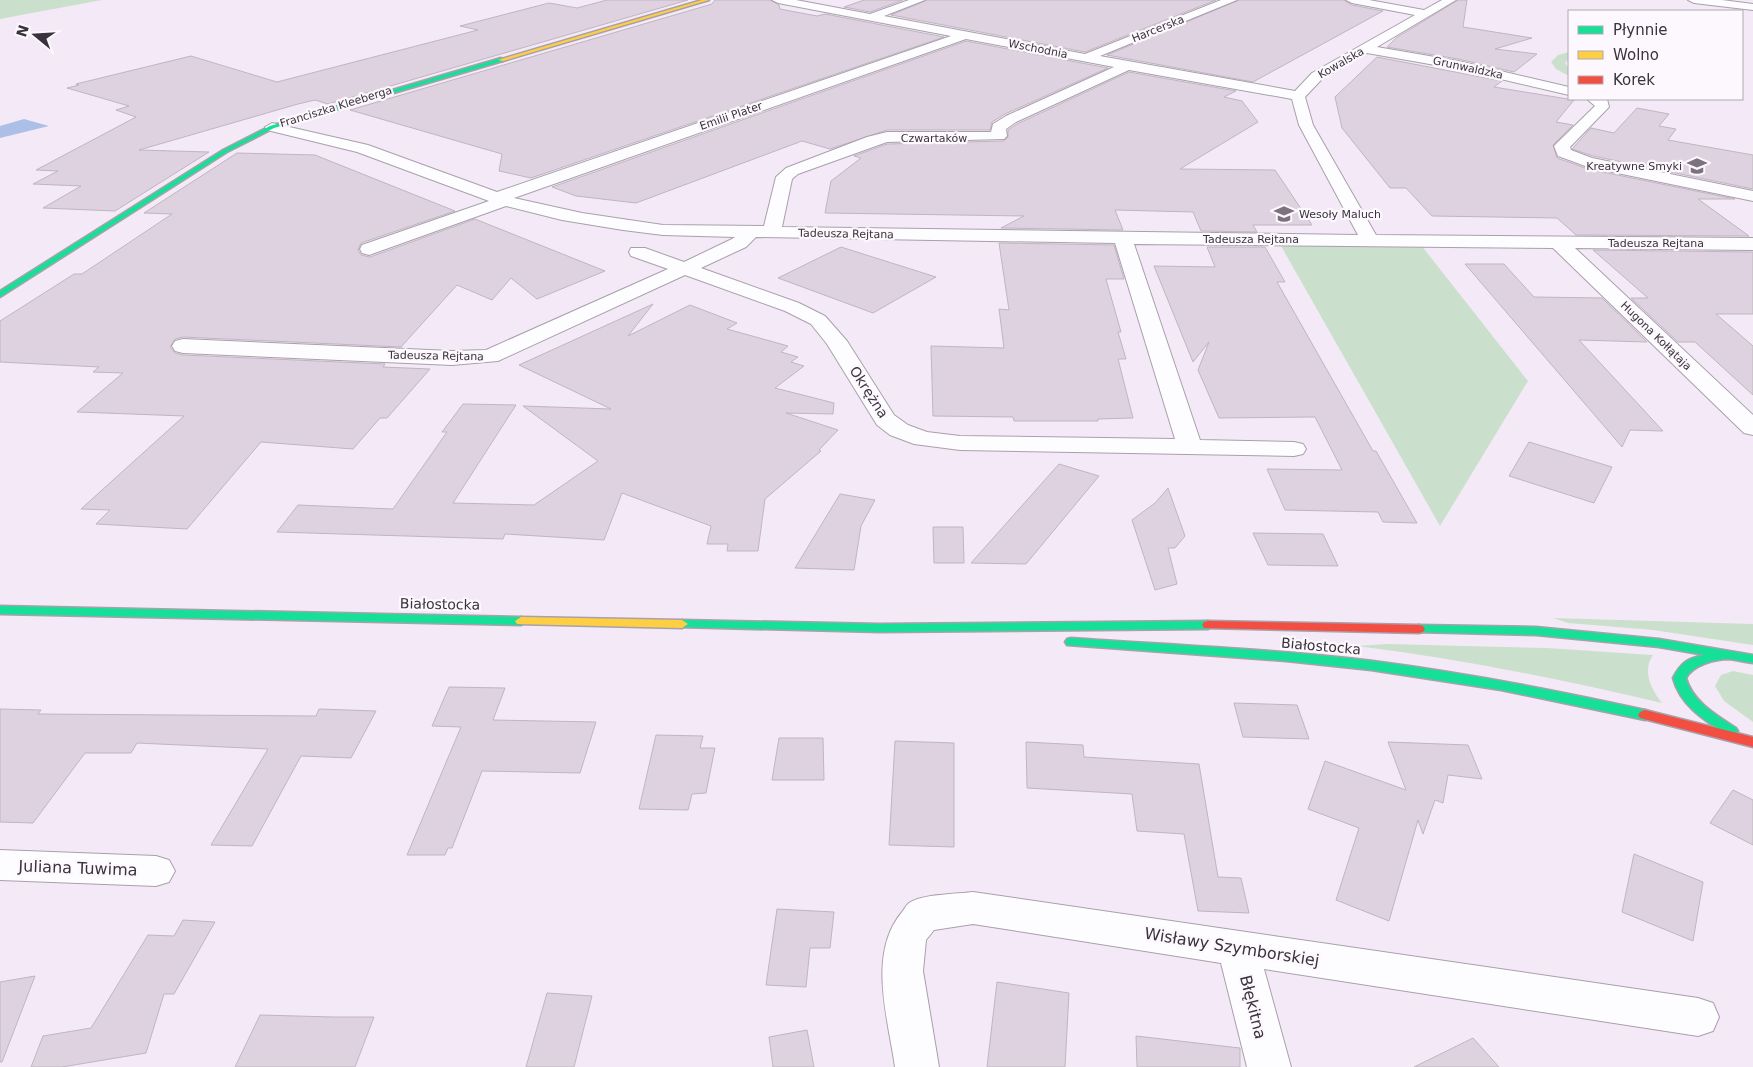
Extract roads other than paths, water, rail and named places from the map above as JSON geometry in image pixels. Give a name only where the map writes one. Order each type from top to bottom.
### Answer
[{"type":"main road","name":"Franciszka Kleeberga","points":[[0,295],[225,151],[272,127],[707,0]]},
{"type":"main road","name":"Białostocka","points":[[0,610],[880,628],[1187,624],[1536,631],[1659,642],[1753,659]]},
{"type":"main road","name":"Białostocka","points":[[880,628],[1028,639]]},
{"type":"main road","name":"Białostocka","points":[[1058,641],[1364,665],[1448,676],[1608,707],[1749,741]]},
{"type":"main road","points":[[1729,654],[1700,659],[1689,664],[1680,673],[1680,684],[1689,699],[1710,718],[1749,741]]},
{"type":"street","name":"Wschodnia","points":[[778,0],[1126,66],[1298,96]]},
{"type":"street","points":[[870,17],[919,0]]},
{"type":"street","name":"Harcerska","points":[[1085,58],[1231,0]]},
{"type":"street","points":[[1352,0],[1425,14]]},
{"type":"street","name":"Kowalska","points":[[1298,96],[1317,76],[1450,0]]},
{"type":"street","points":[[1694,0],[1753,7]]},
{"type":"street","name":"Emilii Plater","points":[[369,249],[501,199],[965,35]]},
{"type":"street","name":"Grunwaldzka","points":[[1366,49],[1458,65],[1568,91]]},
{"type":"street","name":"Czwartaków","points":[[772,233],[784,178],[792,172],[872,140],[887,137],[998,136],[998,127],[1011,118],[1126,66]]},
{"type":"street","points":[[1298,96],[1306,125],[1370,240]]},
{"type":"street","points":[[1598,100],[1601,101],[1602,107],[1562,146],[1564,153],[1588,162],[1753,196]]},
{"type":"street","name":"Tadeusza Rejtana","points":[[272,127],[349,145],[501,199],[599,223],[664,230],[1122,238],[1753,244]]},
{"type":"street","name":"Tadeusza Rejtana","points":[[184,346],[452,358],[490,356],[686,268],[738,243],[750,233]]},
{"type":"street","points":[[1122,238],[1190,446]]},
{"type":"street","name":"Hugona Kołłątaja","points":[[1558,243],[1753,428]]},
{"type":"street","name":"Okrężna","points":[[638,252],[792,307],[818,320],[836,341],[885,420],[899,430],[923,439],[960,443],[1294,449]]},
{"type":"street","name":"Juliana Tuwima","points":[[0,865],[156,871]]},
{"type":"street","name":"Wisławy Szymborskiej","points":[[917,1067],[902,971],[907,935],[923,915],[972,908],[1698,1017]]},
{"type":"street","name":"Błękitna","points":[[1238,948],[1269,1067]]},
{"type":"water","points":[[24,119],[49,126],[0,138],[0,126]]},
{"type":"place","name":"Kreatywne Smyki","points":[[1697,166]]},
{"type":"place","name":"Wesoły Maluch","points":[[1284,214]]}]
